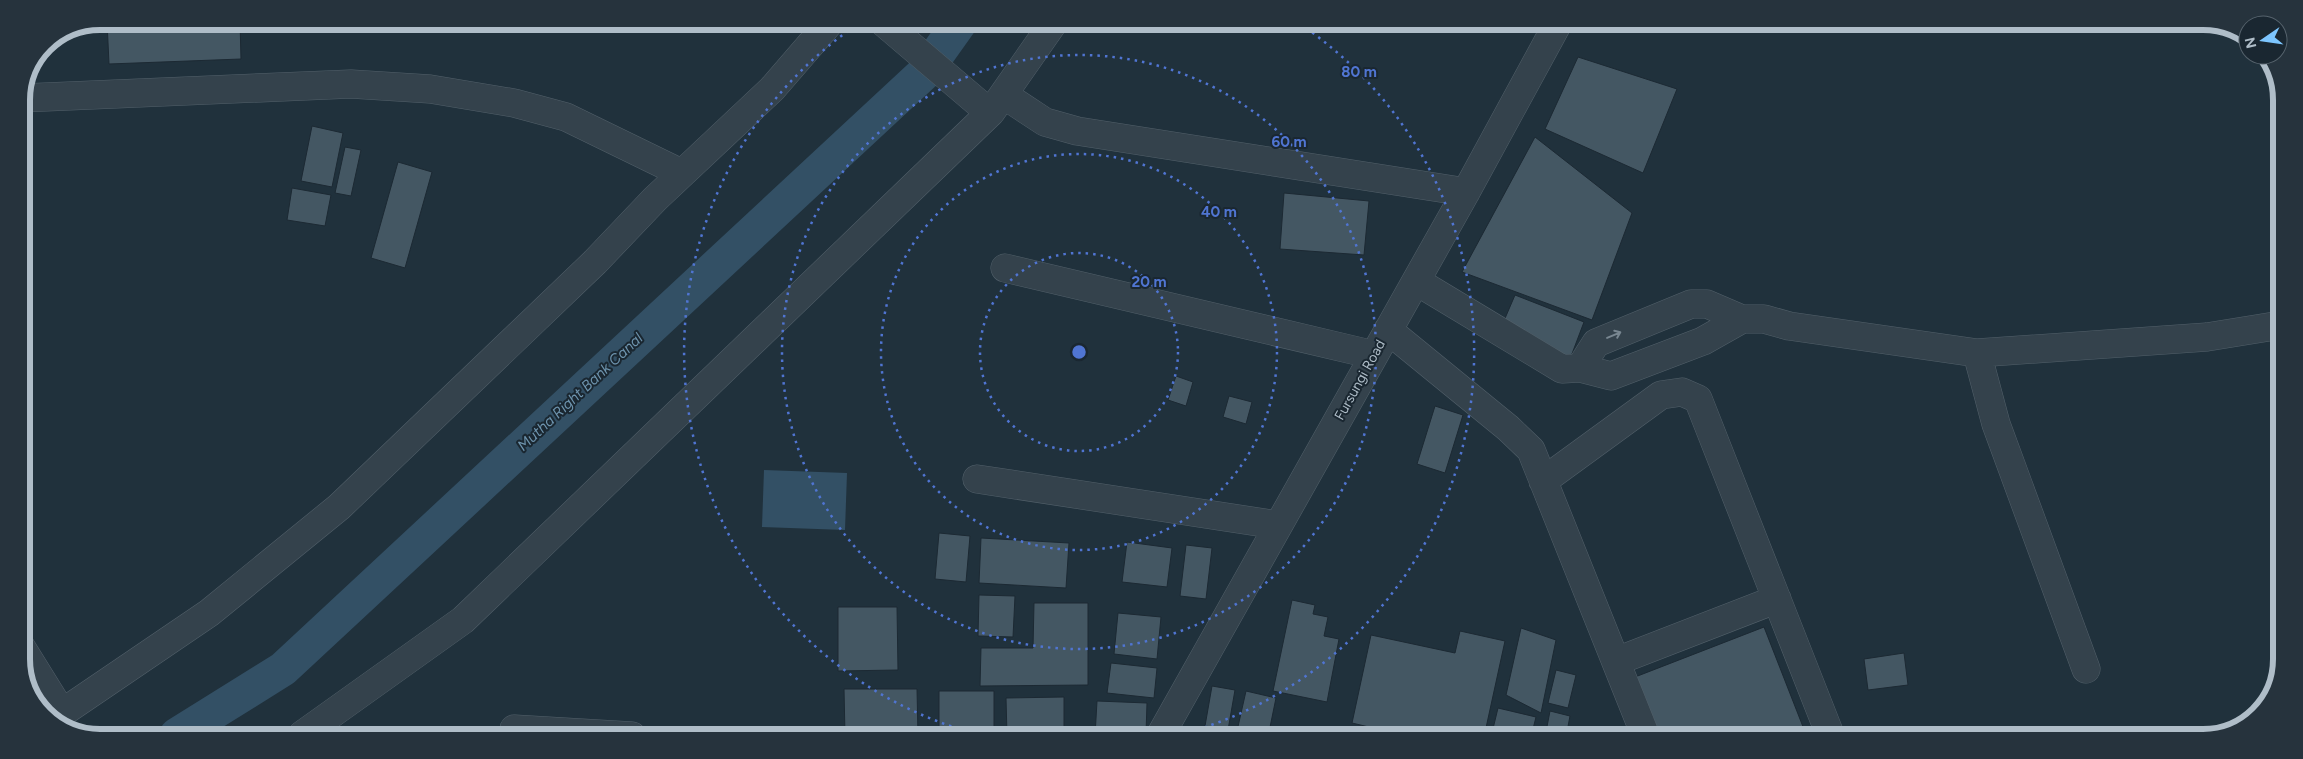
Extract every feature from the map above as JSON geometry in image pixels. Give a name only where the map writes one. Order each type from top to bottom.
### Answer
[{"type":"street","points":[[58,715],[209,613],[339,508],[595,262],[682,173],[772,88],[823,30]]},
{"type":"street","points":[[894,30],[988,101],[1045,122],[1077,131],[1466,192]]},
{"type":"street","points":[[310,729],[463,620],[988,101],[1047,30]]},
{"type":"street","name":"Fursungi Road","points":[[1171,729],[1278,525],[1466,192],[1554,30]]},
{"type":"street","points":[[30,98],[351,84],[430,89],[514,103],[566,117],[682,173]]},
{"type":"street","points":[[1005,268],[1374,355]]},
{"type":"street","points":[[1416,281],[1562,369],[1580,368],[1611,376],[1703,341],[1742,319]]},
{"type":"street","points":[[1580,368],[1596,343],[1691,304],[1707,304],[1742,319],[1764,318],[1789,326],[1976,353],[2207,337],[2273,326]]},
{"type":"street","points":[[1388,330],[1508,428],[1531,450],[1643,729]]},
{"type":"street","points":[[1976,353],[1996,424],[2086,668]]},
{"type":"street","points":[[1543,481],[1662,395],[1682,392],[1698,399],[1828,729]]},
{"type":"street","points":[[978,479],[1278,525]]},
{"type":"street","points":[[1616,661],[1777,599]]},
{"type":"street","points":[[30,664],[56,714]]},
{"type":"water","points":[[764,470],[847,473],[845,530],[762,527]]},
{"type":"building","points":[[107,30],[240,30],[241,59],[109,64]]},
{"type":"building","points":[[1578,57],[1677,89],[1643,173],[1545,129]]},
{"type":"building","points":[[312,126],[343,133],[332,187],[301,181]]},
{"type":"building","points":[[1535,137],[1632,213],[1592,320],[1462,272]]},
{"type":"building","points":[[345,147],[361,150],[351,196],[335,193]]},
{"type":"building","points":[[398,162],[432,172],[405,268],[371,258]]},
{"type":"building","points":[[292,188],[331,195],[325,226],[287,220]]},
{"type":"building","points":[[1284,193],[1369,201],[1364,255],[1280,249]]},
{"type":"building","points":[[1515,295],[1584,322],[1567,367],[1500,330]]},
{"type":"building","points":[[1176,376],[1193,382],[1186,406],[1168,400]]},
{"type":"building","points":[[1229,396],[1252,402],[1246,424],[1223,417]]},
{"type":"building","points":[[1435,406],[1463,415],[1445,473],[1417,464]]},
{"type":"building","points":[[939,533],[970,536],[966,582],[935,579]]},
{"type":"building","points":[[981,538],[1069,543],[1066,588],[979,583]]},
{"type":"building","points":[[1127,542],[1172,548],[1167,587],[1122,582]]},
{"type":"building","points":[[1186,545],[1212,548],[1206,599],[1180,596]]},
{"type":"building","points":[[979,595],[1015,596],[1013,637],[978,636]]},
{"type":"building","points":[[1292,600],[1315,605],[1313,614],[1328,617],[1324,636],[1339,639],[1327,702],[1273,691]]},
{"type":"building","points":[[1034,603],[1088,603],[1088,685],[980,686],[981,648],[1033,648]]},
{"type":"building","points":[[838,607],[897,607],[898,670],[838,671]]},
{"type":"building","points":[[1118,613],[1161,617],[1157,659],[1114,654]]},
{"type":"building","points":[[1764,627],[1804,729],[1655,729],[1635,677]]},
{"type":"building","points":[[1521,628],[1556,640],[1541,713],[1506,695]]},
{"type":"building","points":[[1460,631],[1505,641],[1486,729],[1377,729],[1352,723],[1371,635],[1455,653]]},
{"type":"building","points":[[1904,653],[1908,685],[1868,690],[1864,659]]},
{"type":"building","points":[[1111,663],[1157,668],[1154,698],[1107,693]]},
{"type":"building","points":[[1556,670],[1576,675],[1568,708],[1548,703]]},
{"type":"building","points":[[1212,686],[1235,690],[1228,729],[1205,726]]},
{"type":"building","points":[[844,689],[917,689],[918,729],[845,729]]},
{"type":"building","points":[[939,691],[994,691],[994,729],[939,729]]},
{"type":"building","points":[[1246,691],[1276,698],[1270,729],[1237,729]]},
{"type":"building","points":[[1064,697],[1064,729],[1007,729],[1006,698]]},
{"type":"building","points":[[1097,701],[1147,703],[1146,729],[1095,729]]},
{"type":"building","points":[[1498,708],[1536,717],[1533,729],[1493,729]]},
{"type":"building","points":[[1550,711],[1570,716],[1568,729],[1547,729]]},
{"type":"waterway","name":"Mutha Right Bank Canal","points":[[187,729],[283,669],[923,74],[954,30]]}]
